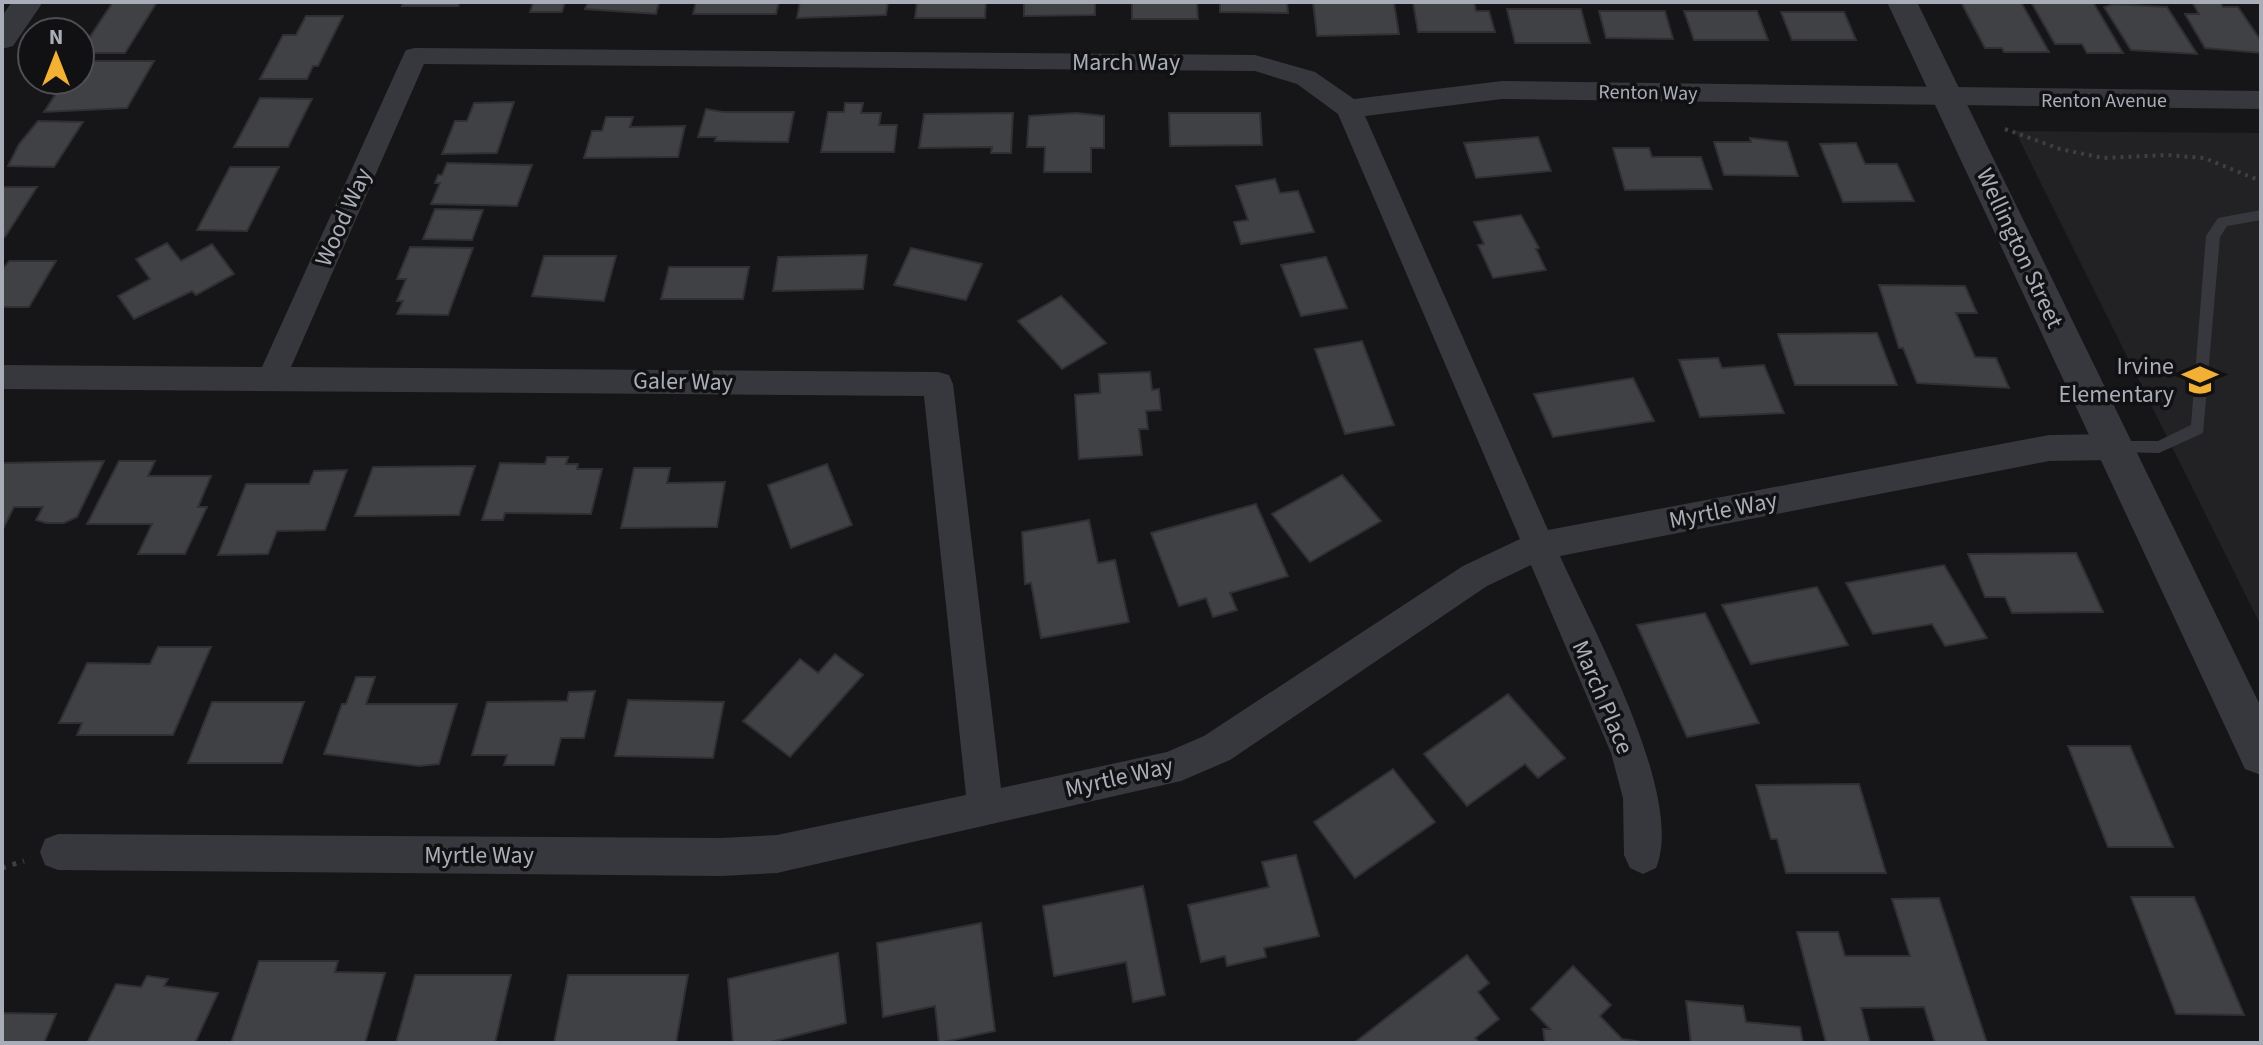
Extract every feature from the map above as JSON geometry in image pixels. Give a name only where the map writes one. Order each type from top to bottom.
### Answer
[{"type":"street","points":[[2,39],[28,2]]},
{"type":"street","name":"Wellington Street","points":[[1902,2],[2261,754]]},
{"type":"street","name":"March Way","points":[[415,56],[1255,63],[1306,78],[1349,109]]},
{"type":"street","name":"Wood Way","points":[[272,377],[415,56]]},
{"type":"street","name":"Renton Way","points":[[1349,109],[1502,90],[1948,97]]},
{"type":"street","name":"Renton Avenue","points":[[1948,97],[2261,100]]},
{"type":"street","points":[[1349,109],[1537,546]]},
{"type":"street","name":"Galer Way","points":[[2,377],[938,384],[985,807]]},
{"type":"street","name":"Myrtle Way","points":[[58,852],[721,857],[777,854],[1168,769],[1217,748],[1475,576],[1537,546],[2049,448],[2115,447]]},
{"type":"street","name":"March Place","points":[[1537,546],[1629,753],[1641,798],[1643,855]]},
{"type":"lane","points":[[2115,447],[2159,447],[2198,429],[2213,236],[2223,222],[2261,215]]},
{"type":"path","points":[[1993,123],[2067,150],[2121,159],[2185,155],[2221,162],[2261,181]]},
{"type":"shaded area","name":"Irvine Elementary","points":[[2015,131],[2261,133],[2261,626]]},
{"type":"building","points":[[113,2],[157,2],[125,53],[96,53],[96,28]]},
{"type":"building","points":[[403,2],[460,2],[458,6],[402,6]]},
{"type":"building","points":[[565,2],[562,12],[530,12],[533,3],[485,3]]},
{"type":"building","points":[[588,2],[659,2],[656,14],[585,9]]},
{"type":"building","points":[[696,2],[779,2],[776,14],[693,14]]},
{"type":"building","points":[[800,2],[888,2],[886,15],[797,18]]},
{"type":"building","points":[[917,2],[986,2],[985,18],[915,18]]},
{"type":"building","points":[[1024,2],[1095,2],[1095,15],[1024,16]]},
{"type":"building","points":[[1132,2],[1197,2],[1198,19],[1132,19]]},
{"type":"building","points":[[1220,2],[1287,2],[1288,13],[1220,12]]},
{"type":"building","points":[[1313,2],[1394,3],[1399,34],[1317,36]]},
{"type":"building","points":[[1413,2],[1474,2],[1476,11],[1489,11],[1495,32],[1418,32]]},
{"type":"building","points":[[1961,2],[2021,2],[2049,52],[2004,52],[2002,48],[1985,48]]},
{"type":"building","points":[[2031,2],[2093,2],[2123,53],[2087,53],[2082,44],[2055,44]]},
{"type":"building","points":[[2192,2],[2220,2],[2223,7],[2238,7],[2261,41],[2261,53],[2205,48],[2185,14],[2199,14]]},
{"type":"building","points":[[2114,4],[2167,7],[2197,54],[2131,50],[2104,7]]},
{"type":"building","points":[[1507,9],[1581,9],[1590,43],[1515,43]]},
{"type":"building","points":[[1599,11],[1665,11],[1673,39],[1606,38]]},
{"type":"building","points":[[1684,11],[1757,11],[1768,40],[1694,40]]},
{"type":"building","points":[[1781,12],[1844,12],[1856,40],[1792,40]]},
{"type":"building","points":[[306,16],[343,16],[318,66],[313,66],[307,79],[260,79],[283,35],[296,35]]},
{"type":"building","points":[[96,61],[154,61],[127,108],[44,112],[54,96],[96,96]]},
{"type":"building","points":[[260,98],[312,99],[288,147],[234,147]]},
{"type":"building","points":[[514,102],[497,153],[442,154],[455,121],[467,121],[474,103]]},
{"type":"building","points":[[845,103],[863,103],[861,113],[881,113],[879,125],[897,125],[894,152],[821,152],[828,112],[844,112]]},
{"type":"building","points":[[706,109],[723,112],[794,112],[788,142],[715,141],[716,137],[698,137]]},
{"type":"building","points":[[1013,113],[1011,153],[991,153],[992,147],[919,148],[924,114]]},
{"type":"building","points":[[1076,113],[1104,116],[1104,148],[1091,148],[1091,172],[1044,172],[1045,147],[1027,147],[1029,116]]},
{"type":"building","points":[[1169,113],[1260,113],[1262,145],[1170,146]]},
{"type":"building","points":[[606,117],[633,117],[630,127],[685,126],[678,157],[584,158],[592,131],[602,131]]},
{"type":"building","points":[[38,121],[83,122],[54,167],[8,166],[19,144]]},
{"type":"building","points":[[1538,137],[1551,171],[1476,178],[1464,143]]},
{"type":"building","points":[[1750,138],[1787,142],[1798,176],[1724,175],[1714,142],[1751,142]]},
{"type":"building","points":[[1856,143],[1865,164],[1897,164],[1914,201],[1843,202],[1820,144]]},
{"type":"building","points":[[1613,148],[1649,148],[1652,157],[1701,157],[1712,189],[1625,190]]},
{"type":"building","points":[[447,163],[532,165],[517,206],[431,204],[440,183],[435,183],[438,175],[442,175]]},
{"type":"building","points":[[230,167],[279,167],[247,231],[197,230]]},
{"type":"building","points":[[1275,179],[1280,193],[1298,191],[1314,232],[1241,244],[1234,222],[1248,220],[1236,186]]},
{"type":"building","points":[[2,187],[37,187],[5,237],[2,237]]},
{"type":"building","points":[[435,209],[483,210],[472,240],[423,239]]},
{"type":"building","points":[[1521,215],[1539,248],[1536,249],[1546,270],[1493,278],[1478,245],[1484,244],[1474,222]]},
{"type":"building","points":[[167,243],[181,261],[212,244],[234,274],[196,295],[192,291],[134,319],[118,296],[150,279],[136,259]]},
{"type":"building","points":[[410,247],[473,248],[448,315],[397,314],[403,301],[397,301],[406,279],[397,279]]},
{"type":"building","points":[[911,248],[982,264],[966,300],[894,285]]},
{"type":"building","points":[[867,255],[863,289],[773,291],[778,257]]},
{"type":"building","points":[[544,256],[616,256],[604,301],[532,296]]},
{"type":"building","points":[[1326,257],[1347,308],[1301,316],[1281,265]]},
{"type":"building","points":[[9,261],[56,261],[29,307],[2,307],[2,270]]},
{"type":"building","points":[[669,267],[749,267],[743,299],[661,299]]},
{"type":"building","points":[[1879,285],[1965,286],[1977,313],[1956,313],[1975,357],[1996,358],[2009,388],[1917,383],[1903,348],[1899,348]]},
{"type":"building","points":[[1061,296],[1106,343],[1062,369],[1018,321]]},
{"type":"building","points":[[1877,333],[1897,385],[1795,385],[1778,334]]},
{"type":"building","points":[[1362,341],[1394,425],[1345,434],[1315,349]]},
{"type":"building","points":[[1718,358],[1722,368],[1764,365],[1784,413],[1700,417],[1679,360]]},
{"type":"building","points":[[1150,372],[1152,390],[1159,389],[1161,410],[1146,411],[1148,429],[1139,429],[1142,455],[1079,459],[1075,395],[1100,393],[1099,374]]},
{"type":"building","points":[[1633,378],[1654,421],[1553,437],[1534,394]]},
{"type":"building","points":[[547,457],[568,457],[566,464],[578,464],[577,469],[602,469],[591,514],[505,513],[503,520],[482,520],[500,463],[545,464]]},
{"type":"building","points":[[104,461],[77,517],[64,523],[46,523],[36,520],[43,507],[14,507],[2,531],[2,463]]},
{"type":"building","points":[[119,461],[155,461],[148,476],[211,476],[198,507],[207,507],[185,554],[138,554],[152,524],[87,524]]},
{"type":"building","points":[[827,464],[852,525],[791,548],[768,485]]},
{"type":"building","points":[[475,466],[459,515],[355,516],[373,467]]},
{"type":"building","points":[[634,468],[670,468],[667,483],[725,482],[717,527],[621,528]]},
{"type":"building","points":[[347,470],[325,530],[277,531],[268,554],[218,555],[246,484],[309,484],[314,471]]},
{"type":"building","points":[[1342,475],[1381,521],[1310,562],[1272,514]]},
{"type":"building","points":[[1256,504],[1288,576],[1230,593],[1237,610],[1213,617],[1206,598],[1179,606],[1151,533]]},
{"type":"building","points":[[1089,520],[1098,563],[1115,560],[1129,622],[1041,638],[1031,583],[1025,584],[1022,532]]},
{"type":"building","points":[[2076,553],[2103,612],[2012,613],[2005,597],[1985,597],[1968,554]]},
{"type":"building","points":[[1944,565],[1987,638],[1945,646],[1932,624],[1873,634],[1846,583]]},
{"type":"building","points":[[1817,587],[1848,645],[1751,664],[1722,605]]},
{"type":"building","points":[[1705,613],[1759,723],[1687,737],[1637,625]]},
{"type":"building","points":[[158,647],[211,647],[173,735],[77,735],[82,723],[59,723],[87,663],[150,664]]},
{"type":"building","points":[[835,654],[863,675],[790,757],[743,721],[800,659],[818,673]]},
{"type":"building","points":[[356,677],[375,677],[366,704],[457,704],[439,764],[419,766],[324,754],[342,704],[346,704]]},
{"type":"building","points":[[595,691],[584,738],[561,738],[554,765],[504,765],[507,755],[472,755],[487,702],[567,701],[569,692]]},
{"type":"building","points":[[1508,694],[1565,758],[1538,778],[1525,764],[1467,806],[1424,754]]},
{"type":"building","points":[[628,700],[724,702],[713,758],[615,756]]},
{"type":"building","points":[[212,702],[304,702],[282,763],[188,763]]},
{"type":"building","points":[[2068,746],[2130,746],[2173,847],[2108,847]]},
{"type":"building","points":[[1393,769],[1435,822],[1355,878],[1314,822]]},
{"type":"building","points":[[1859,784],[1886,873],[1786,873],[1777,839],[1771,839],[1756,785]]},
{"type":"building","points":[[1296,855],[1319,936],[1264,948],[1266,957],[1227,966],[1225,956],[1201,962],[1188,905],[1269,887],[1262,862]]},
{"type":"building","points":[[1143,886],[1165,995],[1133,1002],[1126,962],[1054,976],[1043,906]]},
{"type":"building","points":[[2131,897],[2194,897],[2244,1015],[2176,1014]]},
{"type":"building","points":[[1939,898],[1987,1043],[1935,1043],[1924,1007],[1861,1008],[1870,1043],[1826,1043],[1797,932],[1838,932],[1845,956],[1910,956],[1892,899]]},
{"type":"building","points":[[981,923],[995,1031],[939,1043],[935,1006],[883,1017],[877,943]]},
{"type":"building","points":[[838,953],[846,1023],[767,1043],[733,1043],[728,979]]},
{"type":"building","points":[[1467,955],[1489,983],[1478,992],[1499,1019],[1475,1038],[1480,1043],[1354,1043]]},
{"type":"building","points":[[259,961],[338,961],[335,972],[385,973],[365,1043],[231,1043]]},
{"type":"building","points":[[1573,966],[1611,1005],[1600,1016],[1622,1039],[1649,1043],[1545,1043],[1543,1029],[1550,1029],[1531,1009]]},
{"type":"building","points":[[415,975],[511,975],[495,1043],[396,1043]]},
{"type":"building","points":[[568,975],[688,975],[676,1043],[554,1043]]},
{"type":"building","points":[[147,976],[168,979],[164,986],[218,993],[195,1043],[87,1043],[116,984],[141,987]]},
{"type":"building","points":[[1686,1001],[1743,1006],[1746,1022],[1800,1027],[1803,1043],[1691,1043]]},
{"type":"building","points":[[2,1013],[56,1014],[44,1043],[2,1043]]},
{"type":"place","name":"Irvine Elementary","points":[[2200,380]]}]
